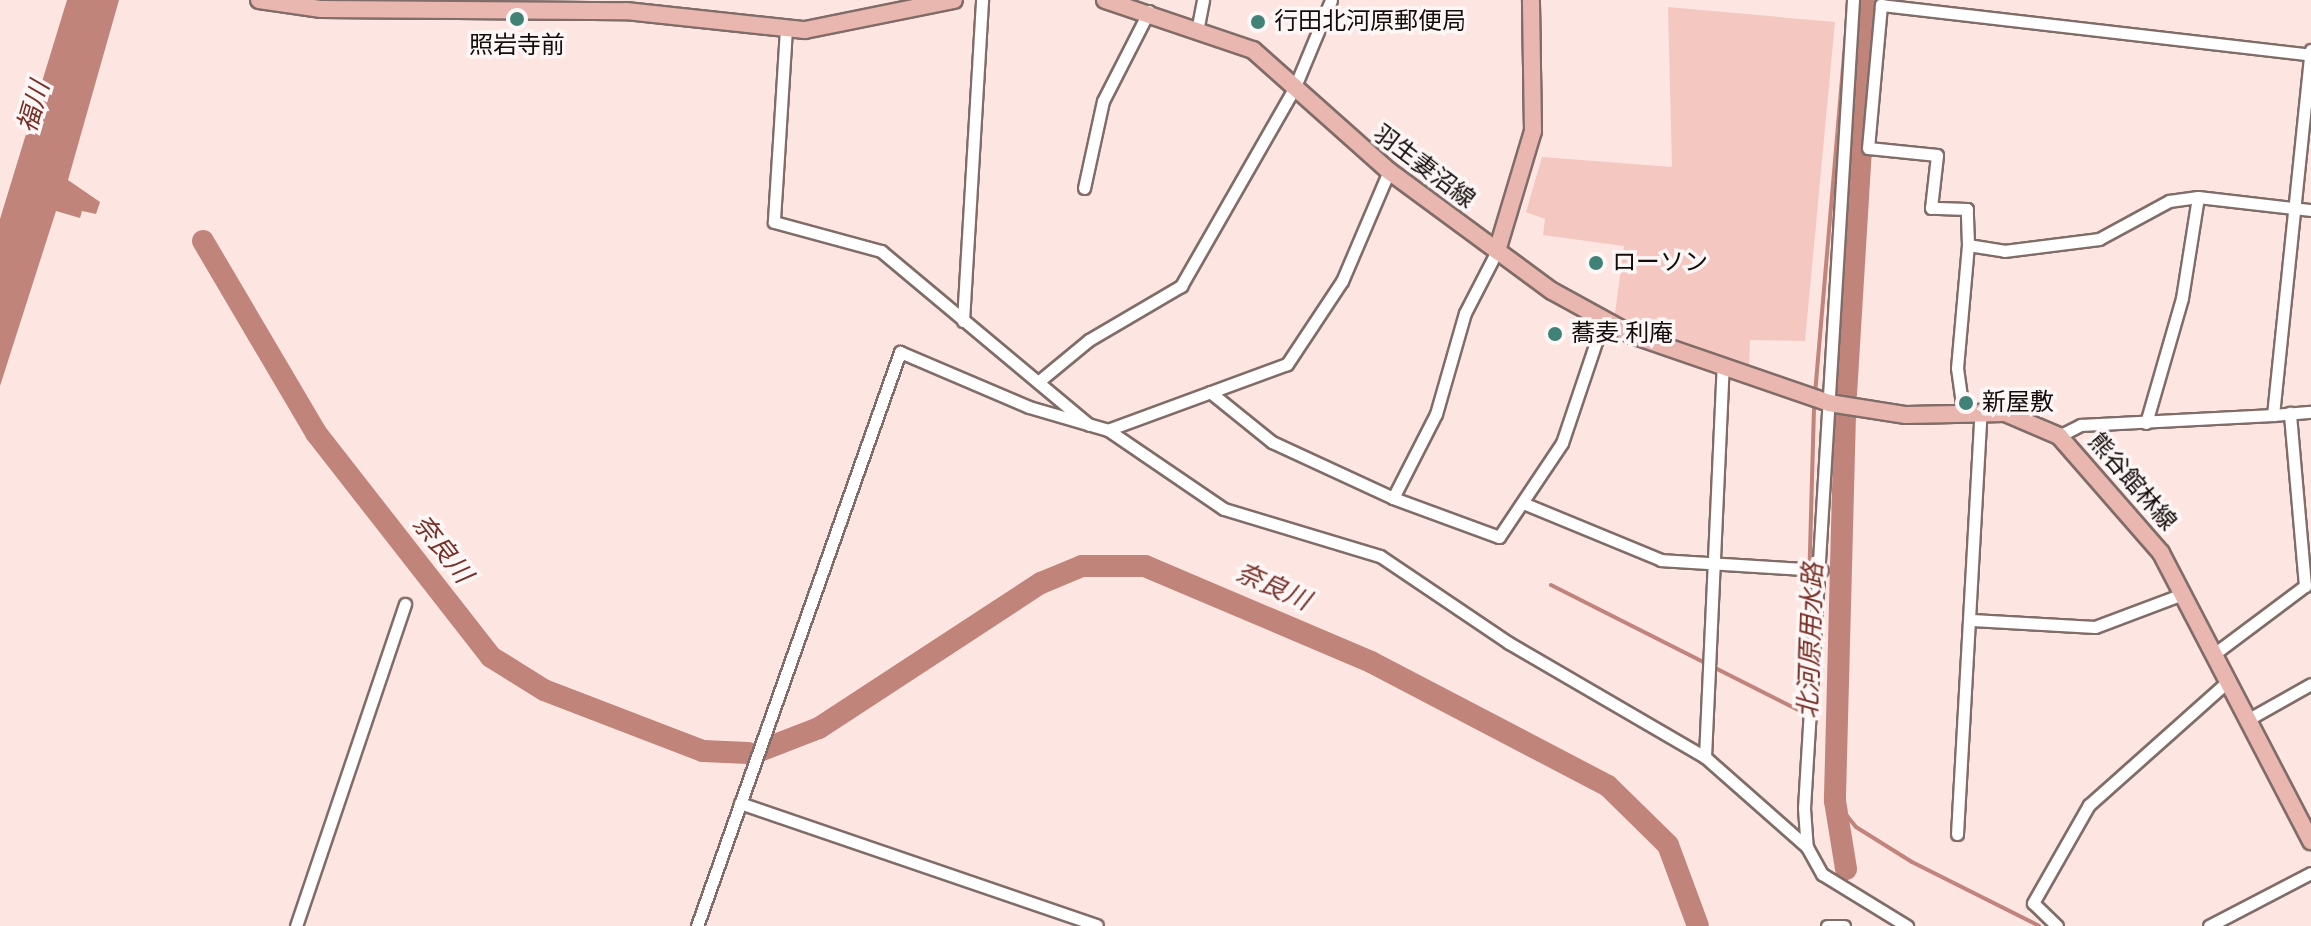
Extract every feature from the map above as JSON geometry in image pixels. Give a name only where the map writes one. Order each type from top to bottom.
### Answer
[{"type":"main road","points":[[259,0],[321,9],[432,5],[657,7],[786,29],[840,27],[954,0]]},
{"type":"main road","name":"羽生妻沼線","points":[[1105,0],[1198,26],[1253,50],[1389,171],[1497,251],[1533,131],[1531,0]]},
{"type":"main road","name":"熊谷館林線","points":[[1497,251],[1603,321],[1723,367],[1831,403],[1906,415],[1981,410],[2025,419],[2059,436],[2124,503],[2183,594],[2311,841]]},
{"type":"street","points":[[963,321],[982,0]]},
{"type":"street","points":[[1198,26],[1203,0]]},
{"type":"street","points":[[1038,382],[1089,340],[1116,331],[1181,286],[1294,89],[1331,0]]},
{"type":"street","points":[[1807,847],[1804,808],[1822,570],[1849,0]]},
{"type":"street","points":[[1963,411],[1957,368],[1968,245],[1967,209],[1931,208],[1937,155],[1868,148],[1881,5],[2311,53],[2292,208],[2273,415]]},
{"type":"street","points":[[1084,188],[1103,101],[1149,11]]},
{"type":"street","points":[[786,29],[774,222],[881,251],[1095,429]]},
{"type":"street","points":[[697,926],[761,737],[900,352],[1095,429],[1108,430],[1287,364],[1342,281],[1389,171]]},
{"type":"street","points":[[1968,245],[2004,251],[2099,239],[2169,201],[2198,197],[2311,210]]},
{"type":"street","points":[[2146,423],[2182,298],[2198,197]]},
{"type":"street","points":[[1393,498],[1436,414],[1465,313],[1497,251]]},
{"type":"street","points":[[1210,392],[1272,442],[1393,498],[1499,537],[1562,443],[1603,321]]},
{"type":"street","points":[[1705,757],[1723,367]]},
{"type":"street","points":[[1957,834],[1972,620],[1981,410]]},
{"type":"street","points":[[2059,436],[2081,425],[2311,412]]},
{"type":"street","points":[[2214,654],[2308,584],[2290,413]]},
{"type":"street","points":[[1108,430],[1224,509],[1380,556],[1509,643],[1705,757],[1807,847],[1822,874],[1907,926]]},
{"type":"street","points":[[1523,503],[1661,560],[1822,570]]},
{"type":"street","points":[[1972,620],[2095,627],[2183,594]]},
{"type":"street","points":[[296,926],[405,604]]},
{"type":"street","points":[[2057,926],[2033,903],[2089,805],[2228,681]]},
{"type":"street","points":[[2247,720],[2311,684]]},
{"type":"street","points":[[740,803],[1097,925]]},
{"type":"street","points":[[2209,926],[2311,873]]},
{"type":"street","points":[[1827,926],[1844,926]]},
{"type":"shaded area","points":[[67,0],[119,0],[68,180],[100,202],[96,214],[82,211],[80,218],[56,211],[0,386],[0,219]]},
{"type":"shaded area","points":[[1668,7],[1835,22],[1805,341],[1750,340],[1749,368],[1614,321],[1624,246],[1543,235],[1545,219],[1526,212],[1542,157],[1672,167]]},
{"type":"waterway","name":"北河原用水路","points":[[1846,394],[1870,0]]},
{"type":"waterway","points":[[1815,394],[1845,44]]},
{"type":"waterway","name":"奈良川","points":[[203,241],[316,433],[491,657],[544,690],[703,751],[748,753]]},
{"type":"waterway","points":[[1806,694],[1814,403]]},
{"type":"waterway","name":"北河原用水路","points":[[1845,414],[1835,801],[1846,869]]},
{"type":"waterway","name":"奈良川","points":[[762,750],[819,728],[1041,583],[1082,566],[1145,566],[1371,662],[1608,786],[1668,845],[1698,926]]},
{"type":"waterway","points":[[1551,585],[1806,714]]},
{"type":"waterway","points":[[1835,801],[1856,827],[1912,862],[2039,926]]},
{"type":"place","name":"照岩寺前","points":[[517,19]]},
{"type":"place","name":"行田北河原郵便局","points":[[1258,22]]},
{"type":"place","name":"ローソン","points":[[1596,263]]},
{"type":"place","name":"蕎麦 利庵","points":[[1555,334]]},
{"type":"place","name":"新屋敷","points":[[1966,403]]},
{"type":"water label","name":"福川","points":[[34,107]]}]
